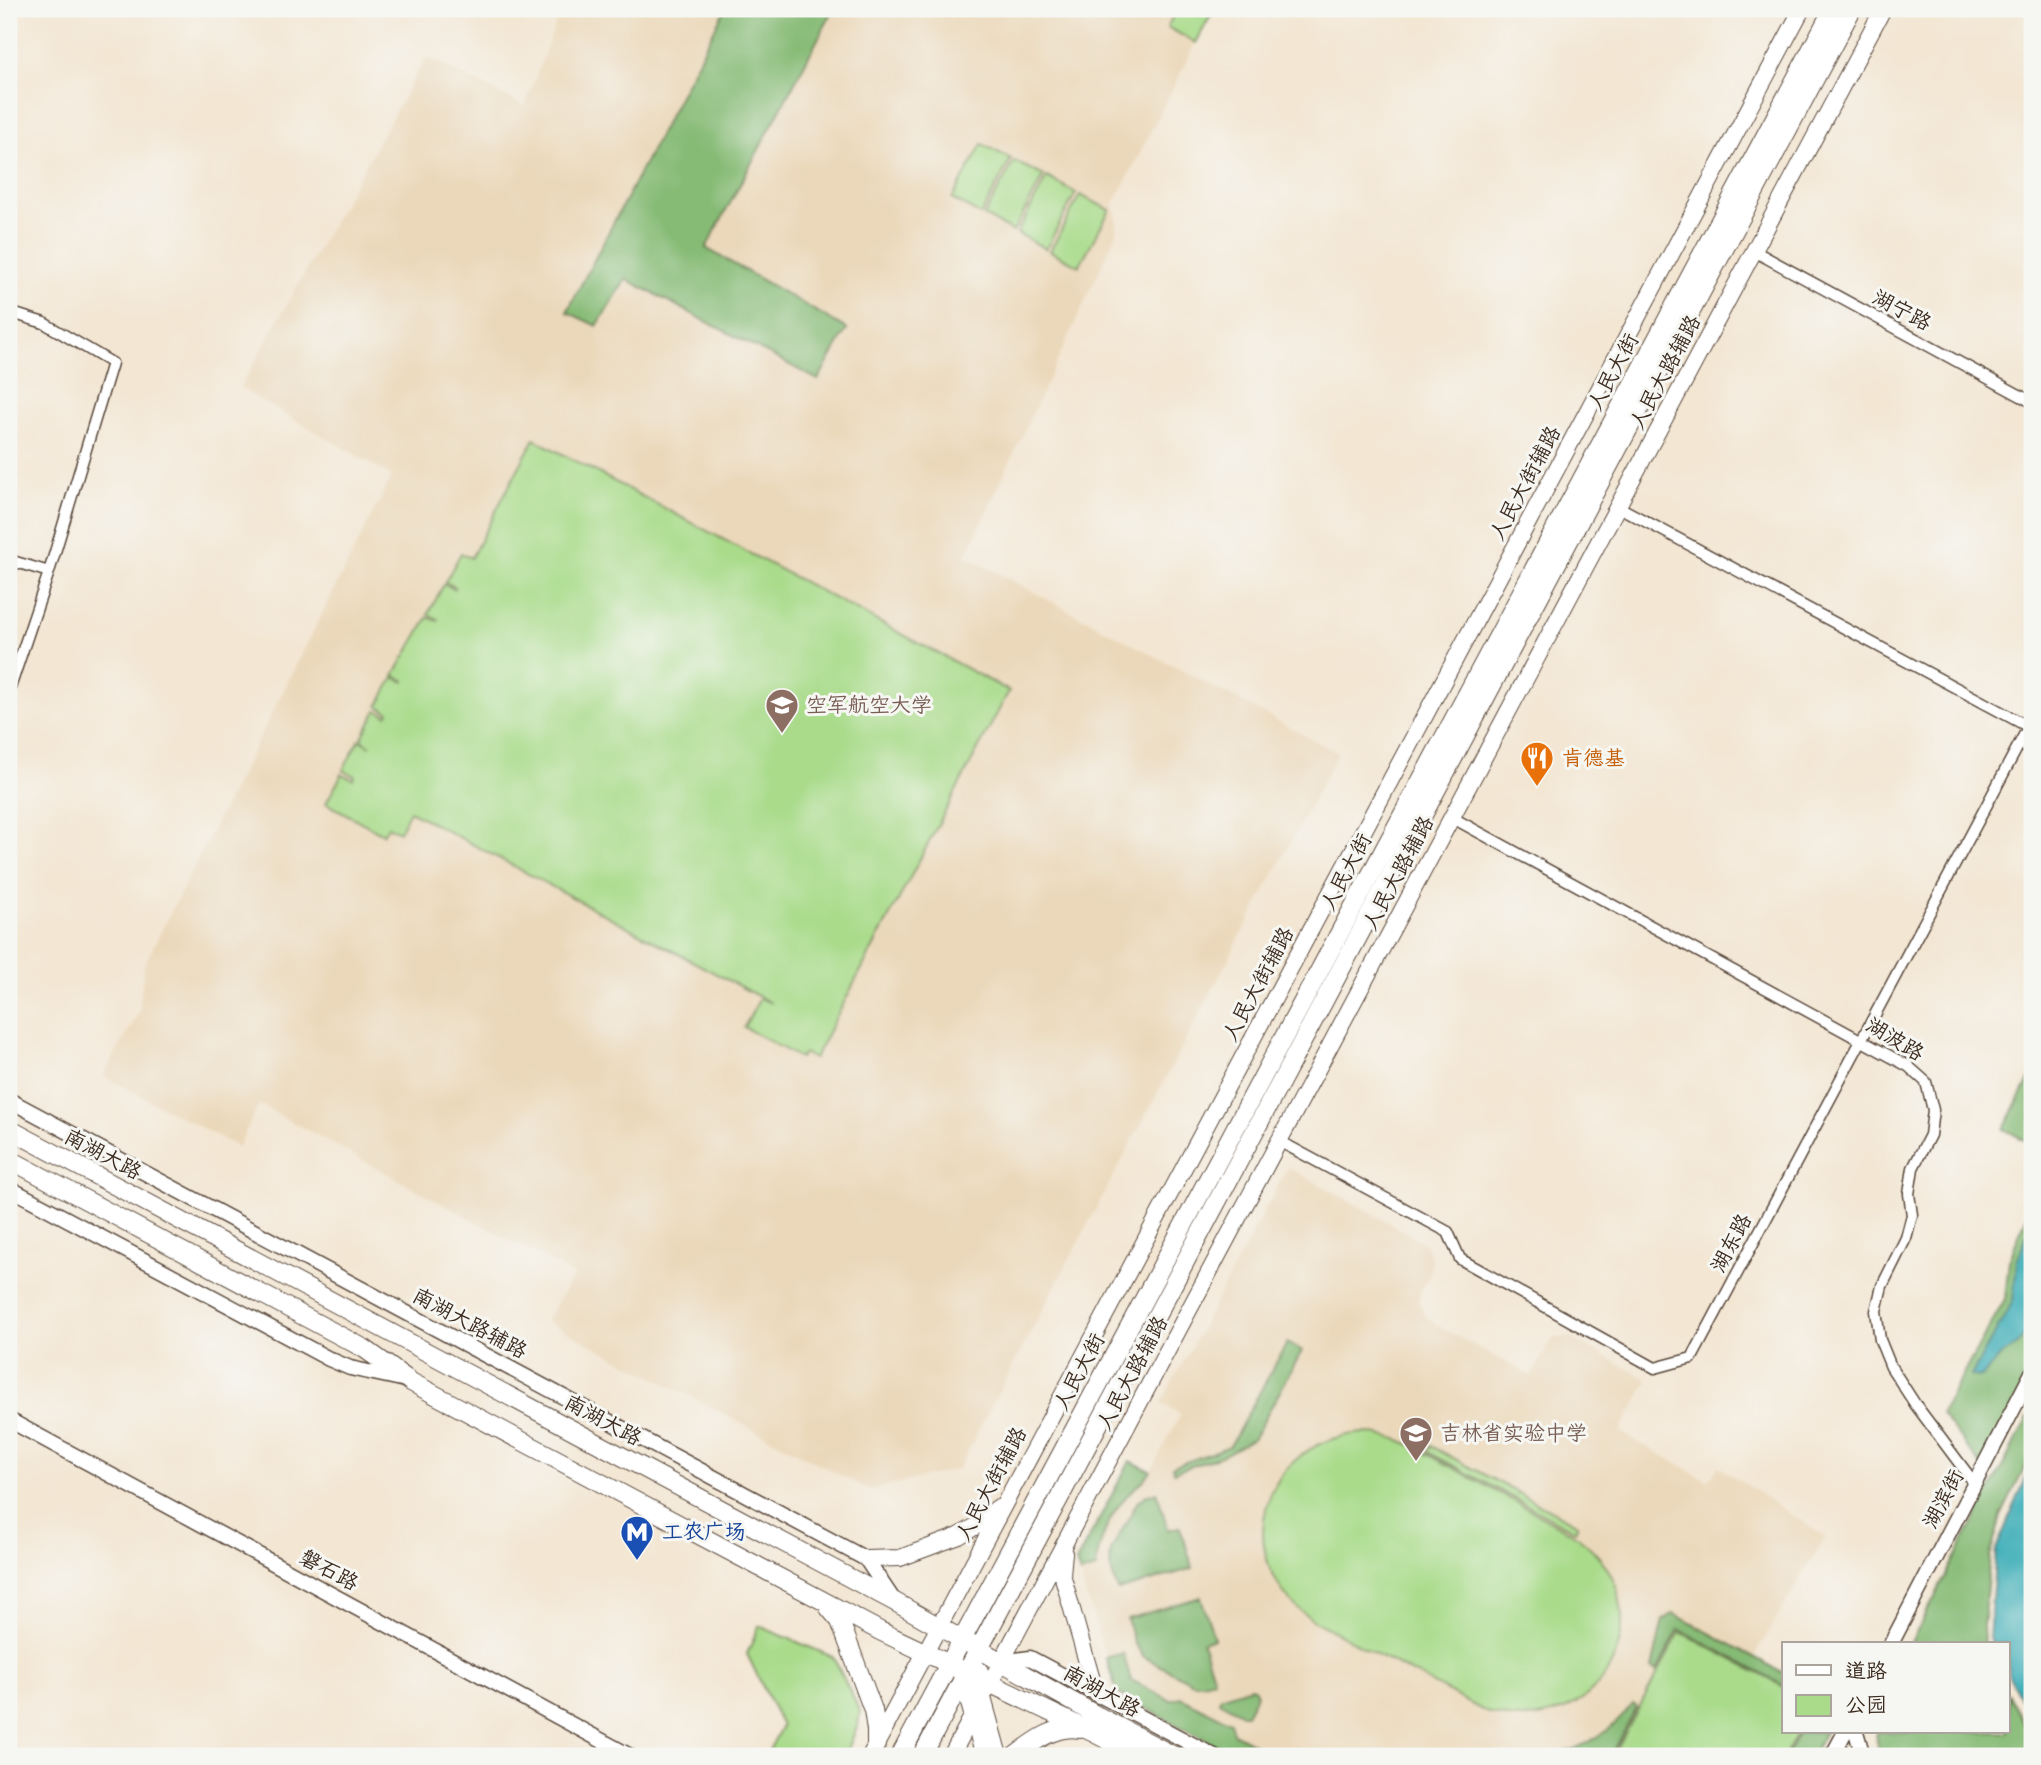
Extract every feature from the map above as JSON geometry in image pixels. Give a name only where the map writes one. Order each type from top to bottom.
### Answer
[{"type":"main road","name":"人民大街辅路","points":[[873,1751],[1802,9]]},
{"type":"main road","name":"人民大街","points":[[962,1640],[1833,9]]},
{"type":"main road","name":"人民大街","points":[[922,1756],[970,1678],[979,1649],[1852,9]]},
{"type":"main road","name":"人民大路辅路","points":[[951,1756],[973,1715],[970,1678],[1001,1662],[1883,9]]},
{"type":"main road","name":"南湖大路","points":[[9,1129],[895,1602],[1174,1756]]},
{"type":"main road","name":"南湖大路","points":[[9,1159],[365,1349],[411,1382],[818,1599],[970,1678],[1138,1756]]},
{"type":"main road","points":[[866,1559],[900,1558],[960,1535],[994,1513],[1012,1490]]},
{"type":"main road","points":[[1072,1529],[1063,1557],[1062,1574],[1092,1680],[1099,1695]]},
{"type":"main road","points":[[818,1599],[832,1610],[840,1621],[873,1710],[876,1730],[873,1751]]},
{"type":"main road","points":[[962,1640],[970,1678],[973,1715],[985,1756]]},
{"type":"main road","points":[[970,1678],[998,1756]]},
{"type":"main road","name":"人民大街","points":[[900,1756],[970,1678]]},
{"type":"main road","points":[[1015,1756],[1053,1731],[1073,1728],[1091,1732]]},
{"type":"street","name":"湖宁路","points":[[1754,251],[2032,402]]},
{"type":"street","points":[[9,312],[44,323],[112,363],[49,572],[9,691]]},
{"type":"street","points":[[1618,506],[2030,724]]},
{"type":"street","points":[[9,560],[49,572]]},
{"type":"street","name":"湖东路","points":[[1279,1141],[1448,1232],[1460,1259],[1655,1368],[1692,1357],[2030,724]]},
{"type":"street","name":"湖波路","points":[[1451,817],[1908,1066],[1926,1083],[1933,1110],[1930,1135],[1913,1168],[1909,1194],[1912,1215],[1906,1238],[1882,1286],[1877,1311],[1880,1340],[1891,1367],[1915,1404],[1975,1484]]},
{"type":"street","name":"南湖大路辅路","points":[[9,1100],[866,1559],[895,1602]]},
{"type":"street","points":[[9,1188],[329,1359],[350,1368],[411,1382]]},
{"type":"street","name":"湖滨街","points":[[1892,1642],[2032,1373]]},
{"type":"street","name":"磐石路","points":[[9,1420],[630,1756]]},
{"type":"street","points":[[1001,1662],[1030,1658],[1214,1756]]},
{"type":"street","points":[[1832,1756],[1844,1734]]},
{"type":"street","points":[[1857,1734],[1863,1756]]},
{"type":"shaded area","name":"空军航空大学","points":[[561,9],[1213,9],[1114,204],[1116,235],[966,556],[1338,753],[958,1469],[869,1490],[546,1321],[574,1275],[259,1104],[238,1147],[103,1076],[139,1012],[144,965],[392,476],[240,388],[426,57],[525,106]]},
{"type":"shaded area","name":"吉林省实验中学","points":[[1288,1167],[1426,1245],[1432,1260],[1431,1271],[1420,1291],[1419,1303],[1425,1315],[1435,1324],[1531,1376],[1553,1338],[1570,1337],[1648,1380],[1620,1432],[1709,1481],[1718,1466],[1825,1537],[1754,1657],[1782,1672],[1782,1734],[1816,1734],[1803,1756],[1236,1756],[1117,1693],[1076,1562],[1130,1461],[1151,1471],[1181,1414],[1161,1403]]},
{"type":"green space","points":[[725,9],[834,9],[706,248],[847,329],[818,380],[626,279],[597,326],[567,312]]},
{"type":"green space","points":[[1177,9],[1214,9],[1196,43],[1167,27]]},
{"type":"green space","points":[[982,144],[1011,159],[981,215],[952,199]]},
{"type":"green space","points":[[1014,161],[1044,176],[1013,232],[984,216]]},
{"type":"green space","points":[[1047,177],[1076,193],[1046,249],[1017,233]]},
{"type":"green space","points":[[1080,195],[1110,210],[1079,266],[1050,251]]},
{"type":"green space","points":[[534,439],[1009,691],[814,1059],[804,1053],[800,1058],[744,1027],[760,998],[771,1003],[410,811],[399,832],[388,826],[383,834],[326,803],[342,774],[353,779],[355,776],[343,770],[359,740],[371,746],[361,739],[377,710],[387,715],[389,712],[378,706],[394,677],[405,681],[394,675],[428,617],[437,621],[438,619],[428,614],[444,584],[454,589],[455,587],[445,582],[461,553],[471,558]]},
{"type":"green space","points":[[2032,1074],[2032,1144],[2004,1129]]},
{"type":"green space","points":[[2032,1181],[2032,1375],[1983,1468],[1941,1414],[2005,1299],[2009,1260],[2029,1210],[2027,1192]]},
{"type":"green space","points":[[1287,1343],[1302,1351],[1254,1438],[1224,1455],[1174,1472],[1172,1467],[1230,1446]]},
{"type":"green space","points":[[2032,1410],[2032,1453],[2001,1516],[1990,1556],[1984,1642],[1911,1642]]},
{"type":"green space","points":[[1368,1433],[1411,1445],[1569,1531],[1601,1559],[1618,1592],[1622,1627],[1613,1660],[1594,1688],[1566,1708],[1530,1718],[1488,1713],[1316,1622],[1287,1597],[1270,1568],[1263,1537],[1267,1506],[1279,1479],[1301,1456],[1331,1440]]},
{"type":"green space","points":[[1431,1446],[1578,1525],[1575,1531],[1428,1452]]},
{"type":"green space","points":[[1130,1461],[1151,1471],[1124,1499],[1114,1514],[1101,1542],[1096,1569],[1080,1574],[1076,1562]]},
{"type":"green space","points":[[1157,1492],[1168,1530],[1180,1527],[1193,1568],[1118,1591],[1110,1567],[1111,1550],[1138,1501]]},
{"type":"green space","points":[[1201,1597],[1214,1638],[1202,1642],[1214,1680],[1193,1683],[1144,1657],[1134,1643],[1127,1619]]},
{"type":"green space","points":[[1674,1614],[1782,1672],[1782,1685],[1679,1629],[1657,1671],[1652,1669],[1663,1620]]},
{"type":"green space","points":[[759,1626],[833,1657],[860,1711],[858,1725],[845,1756],[766,1756],[782,1726],[747,1654]]},
{"type":"green space","points":[[1680,1632],[1782,1686],[1782,1734],[1797,1734],[1784,1756],[1613,1756]]},
{"type":"green space","points":[[1123,1653],[1131,1680],[1170,1700],[1180,1697],[1230,1722],[1233,1733],[1276,1756],[1236,1756],[1117,1693],[1106,1658]]},
{"type":"green space","points":[[1254,1688],[1257,1694],[1246,1714],[1219,1701],[1220,1697]]},
{"type":"green space","points":[[2010,1697],[2032,1739],[2032,1756],[1880,1756],[1877,1734],[2010,1734]]},
{"type":"green space","points":[[1633,1704],[1637,1707],[1611,1756],[1550,1756],[1585,1744],[1616,1723]]},
{"type":"green space","points":[[1798,1734],[1824,1734],[1812,1756],[1786,1756]]},
{"type":"water","points":[[2032,1222],[2032,1326],[2016,1346],[2001,1355],[1982,1377],[1971,1376],[2013,1301],[2017,1261]]},
{"type":"water","points":[[2032,1464],[2032,1721],[2010,1678],[2010,1642],[1991,1642],[1989,1638],[1996,1549]]},
{"type":"place","name":"空军航空大学","points":[[782,735]]},
{"type":"place","name":"肯德基","points":[[1537,788]]},
{"type":"place","name":"吉林省实验中学","points":[[1416,1463]]},
{"type":"place","name":"工农广场","points":[[637,1562]]}]
